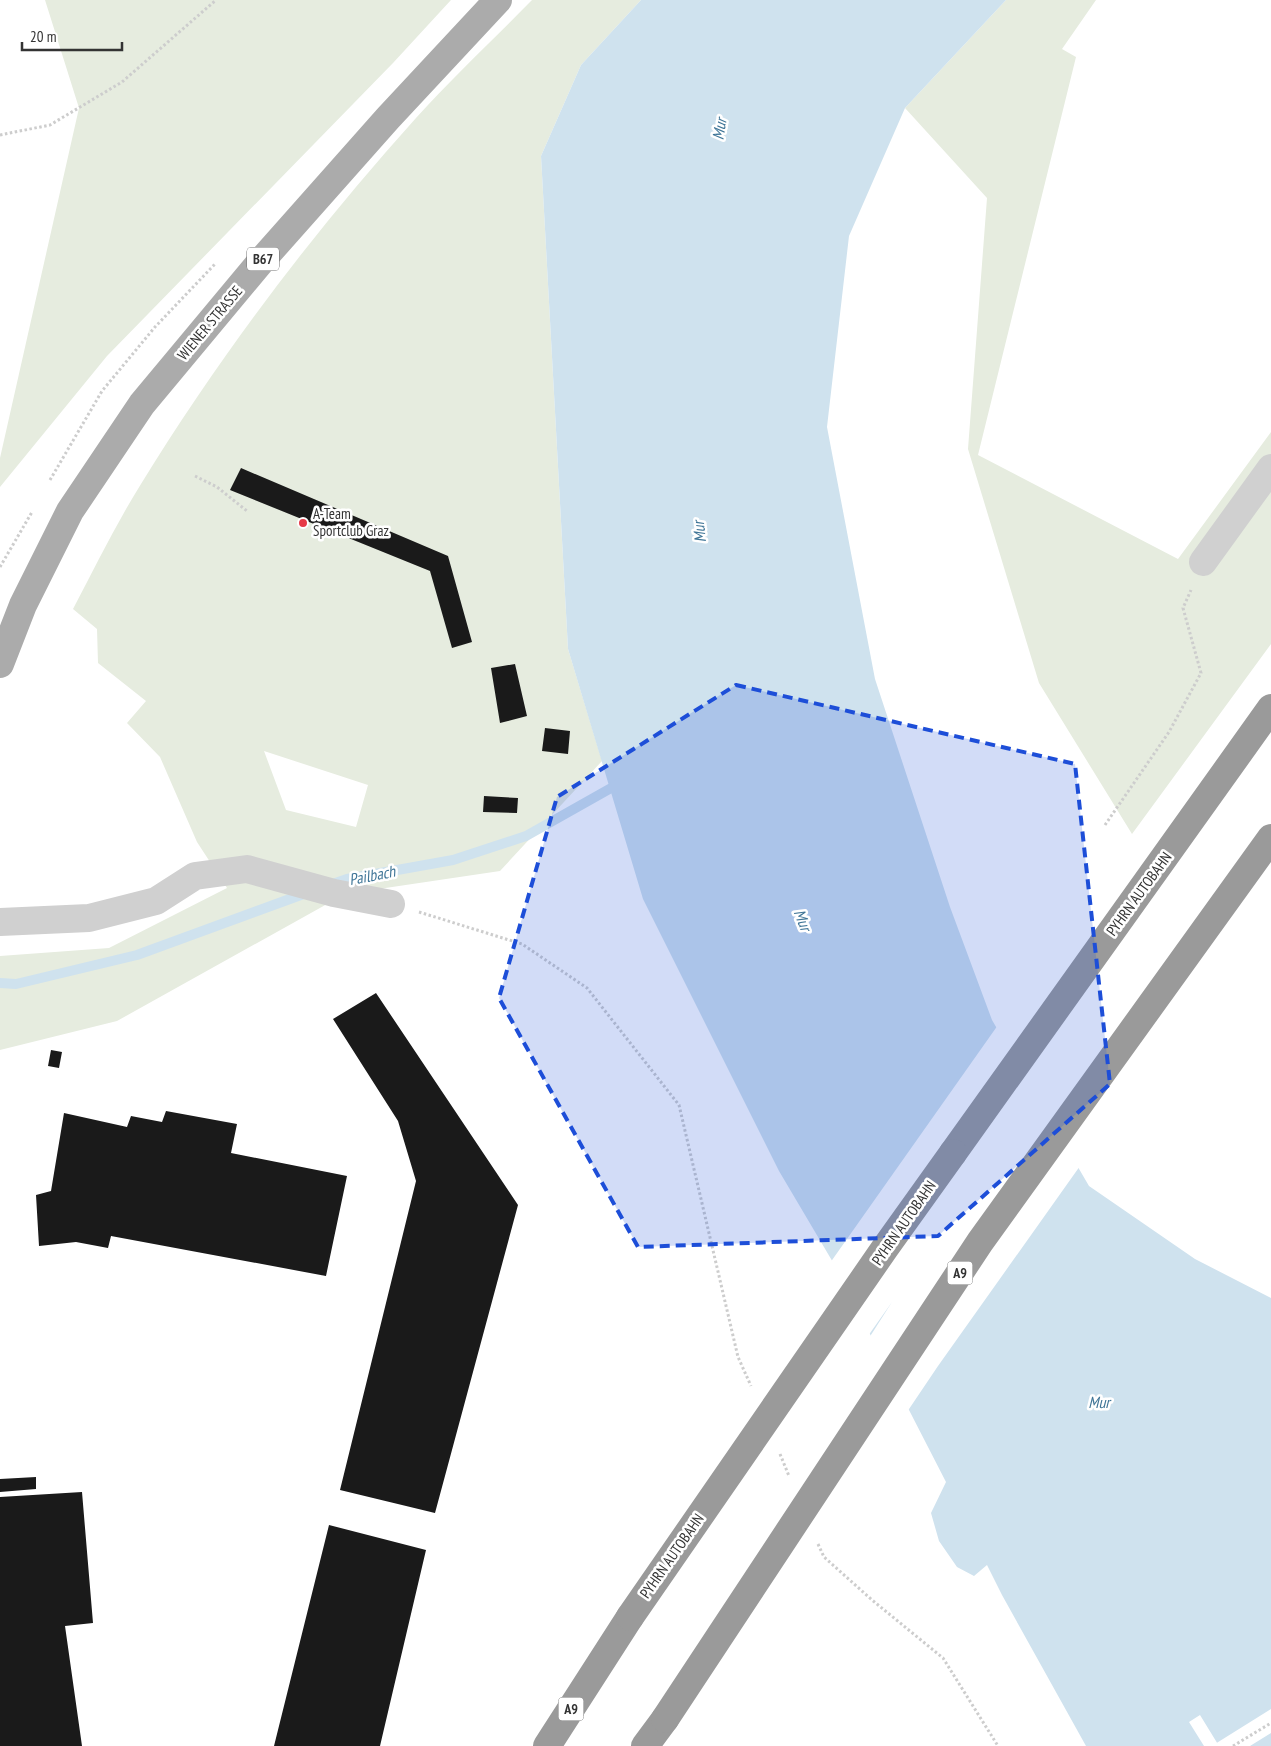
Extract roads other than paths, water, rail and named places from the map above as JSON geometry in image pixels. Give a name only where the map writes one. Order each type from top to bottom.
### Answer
[{"type":"highway","name":"PYHRN AUTOBAHN","points":[[547,1746],[630,1617],[880,1256],[1271,708]]},
{"type":"highway","name":"A9","points":[[645,1746],[980,1242],[1271,838]]},
{"type":"highway","points":[[653,1746],[664,1719]]},
{"type":"main road","name":"WIENER STRASSE","points":[[0,664],[22,605],[70,511],[142,404],[262,260],[388,118],[498,0]]},
{"type":"lane","points":[[1203,562],[1271,468]]},
{"type":"lane","points":[[0,922],[89,918],[156,901],[195,876],[238,870],[247,870],[334,893],[391,904]]},
{"type":"water","name":"Mur","points":[[641,0],[1006,0],[905,108],[849,236],[827,427],[875,679],[950,907],[992,1020],[1089,1186],[1195,1259],[1271,1298],[1271,1746],[1219,1746],[1200,1715],[1189,1722],[1204,1746],[1086,1746],[987,1565],[974,1576],[957,1567],[939,1541],[931,1513],[946,1482],[834,1264],[779,1171],[643,899],[568,649],[541,156],[581,65]]},
{"type":"waterway","name":"Pailbach","points":[[330,885],[347,879],[453,860],[526,836],[620,783]]},
{"type":"waterway","name":"Pailbach","points":[[0,983],[16,984],[137,955],[309,892]]},
{"type":"place","name":"A-Team Sportclub Graz","points":[[303,523]]}]
